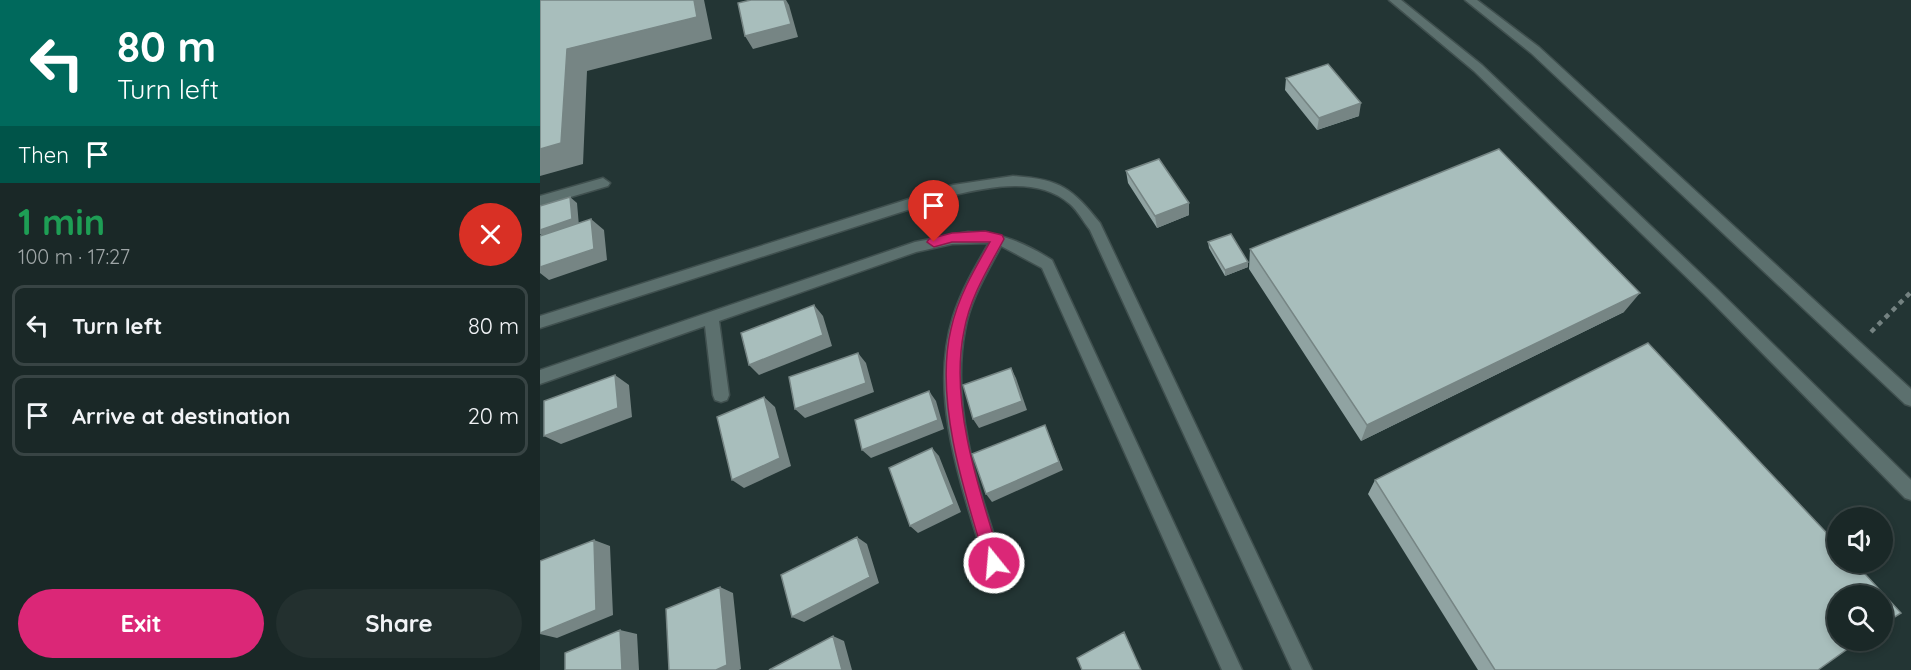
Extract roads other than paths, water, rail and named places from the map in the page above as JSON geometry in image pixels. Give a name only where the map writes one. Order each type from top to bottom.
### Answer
[{"type":"street","points":[[1394,0],[1478,68],[1712,293],[1911,492]]},
{"type":"street","points":[[1470,0],[1535,51],[1857,346],[1911,399]]},
{"type":"street","points":[[540,322],[953,190],[997,180],[1036,182],[1072,198],[1095,227],[1302,670]]},
{"type":"street","points":[[540,201],[603,183]]},
{"type":"street","points":[[540,377],[915,247],[952,238],[985,236],[1022,246],[1047,264],[1232,670]]},
{"type":"street","points":[[994,563],[969,484],[958,420],[954,372],[957,331],[969,292],[998,239]]},
{"type":"street","points":[[711,318],[721,395]]}]
